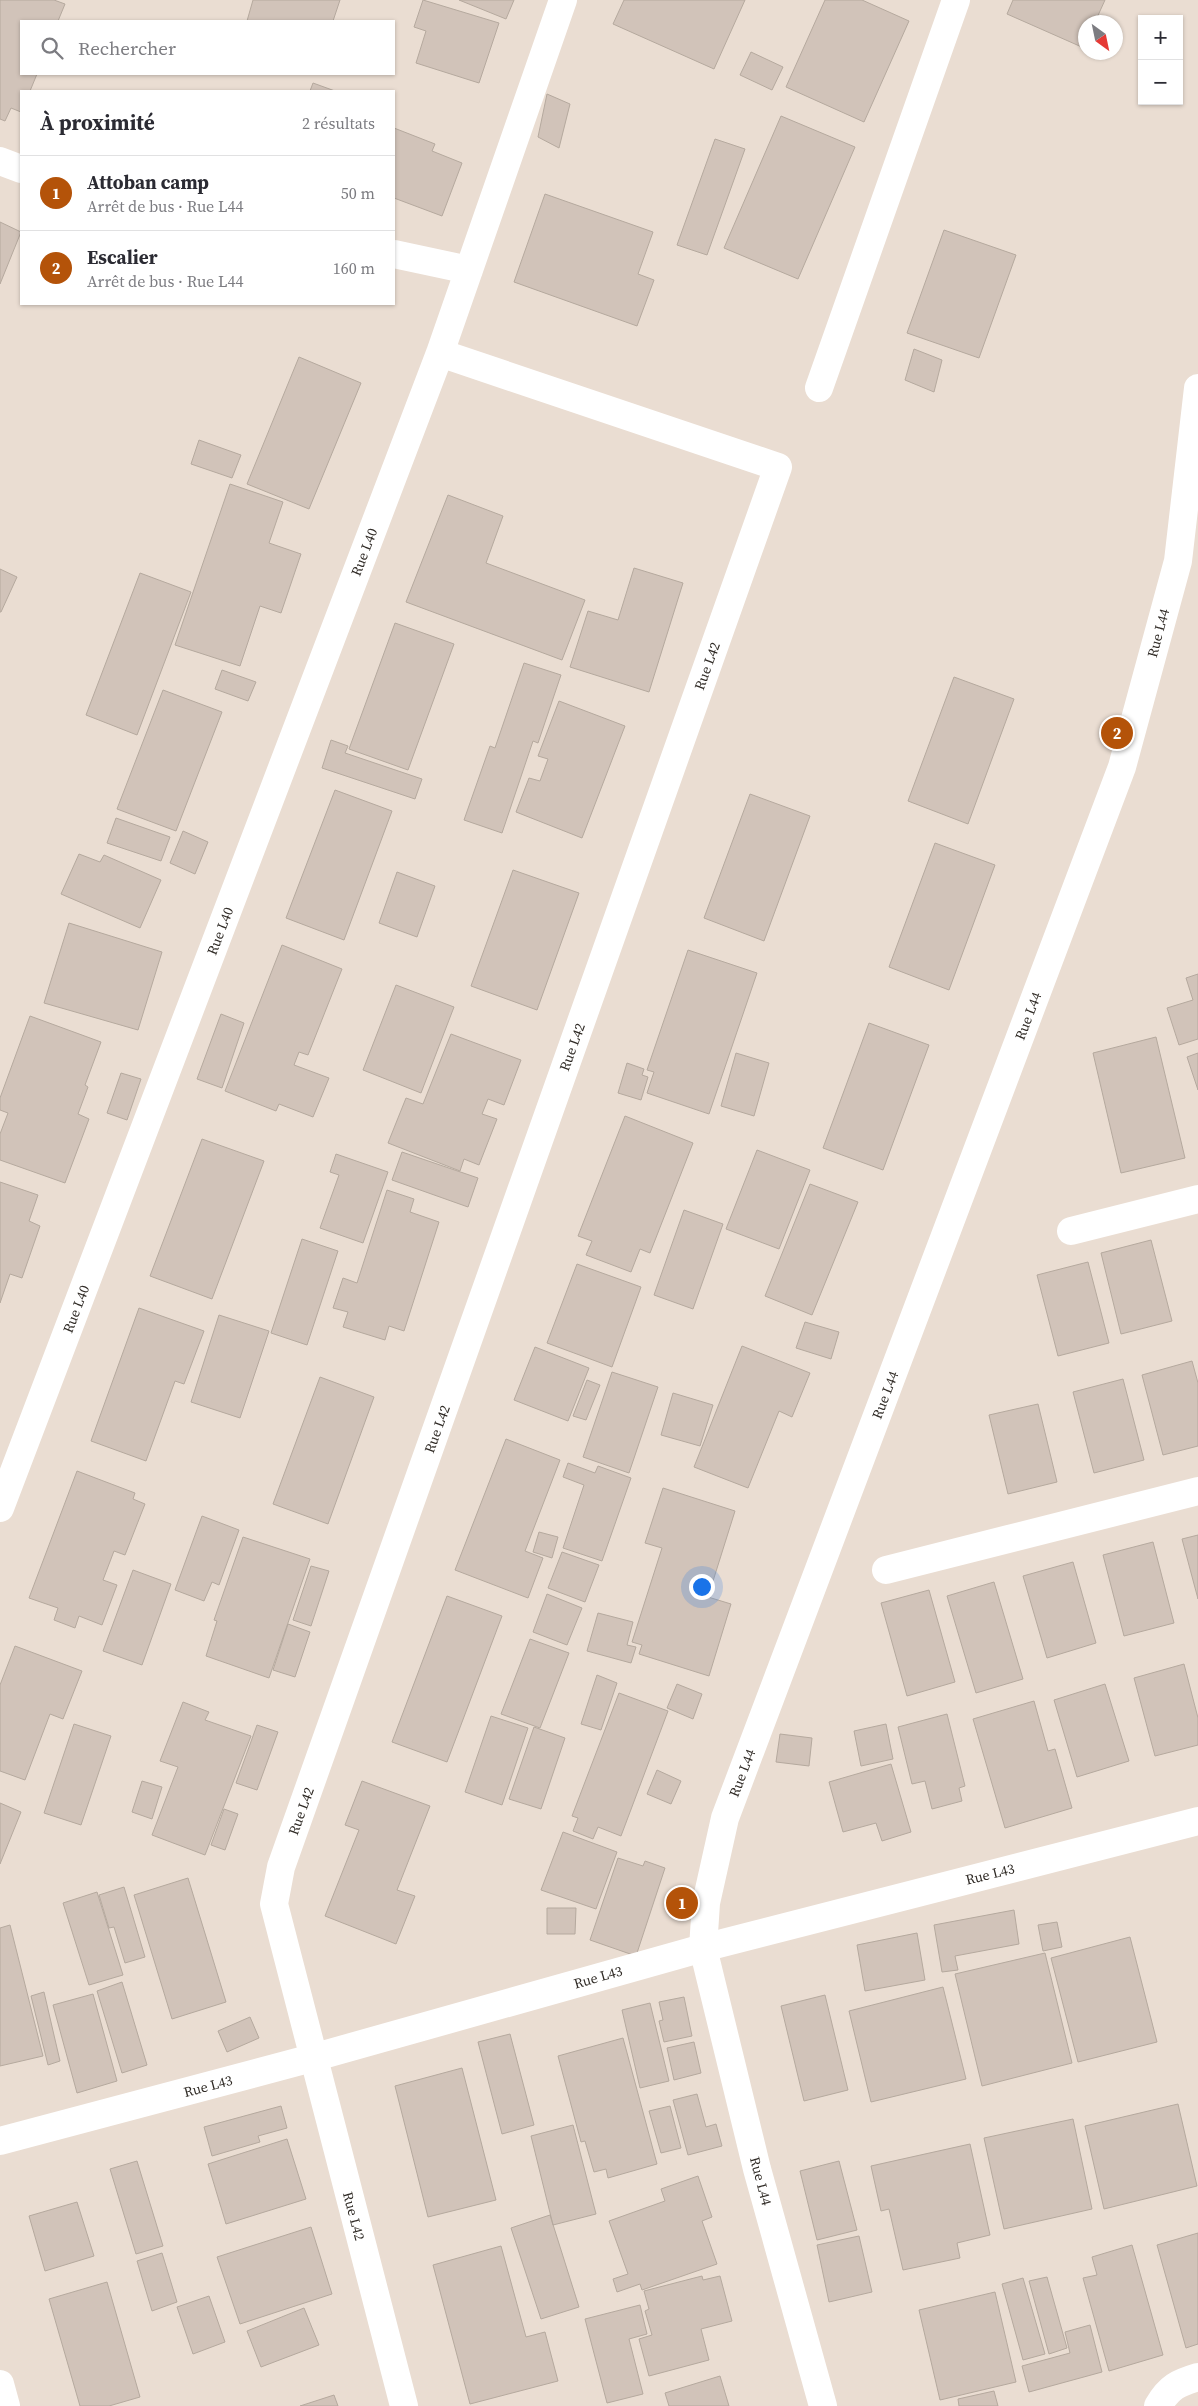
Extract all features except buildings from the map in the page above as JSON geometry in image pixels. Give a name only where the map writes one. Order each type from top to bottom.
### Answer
[{"type":"street","name":"Rue L40","points":[[0,1508],[440,353],[563,0]]},
{"type":"street","points":[[819,388],[956,0]]},
{"type":"street","points":[[0,161],[20,169]]},
{"type":"street","points":[[395,254],[469,270]]},
{"type":"street","name":"Rue L42","points":[[404,2406],[312,2058],[274,1904],[281,1867],[778,466],[440,353]]},
{"type":"street","name":"Rue L44","points":[[823,2406],[757,2169],[703,1948],[706,1903],[725,1818],[1122,767],[1178,560],[1198,388]]},
{"type":"street","points":[[1071,1231],[1198,1199]]},
{"type":"street","points":[[886,1570],[1198,1491]]},
{"type":"street","name":"Rue L43","points":[[0,2141],[312,2058],[703,1948],[1198,1821]]},
{"type":"street","points":[[1158,2406],[1166,2392],[1182,2382],[1198,2377]]},
{"type":"street","points":[[0,2384],[6,2406]]},
{"type":"place","name":"Escalier","points":[[1117,733]]},
{"type":"place","name":"Attoban camp","points":[[682,1903]]}]
